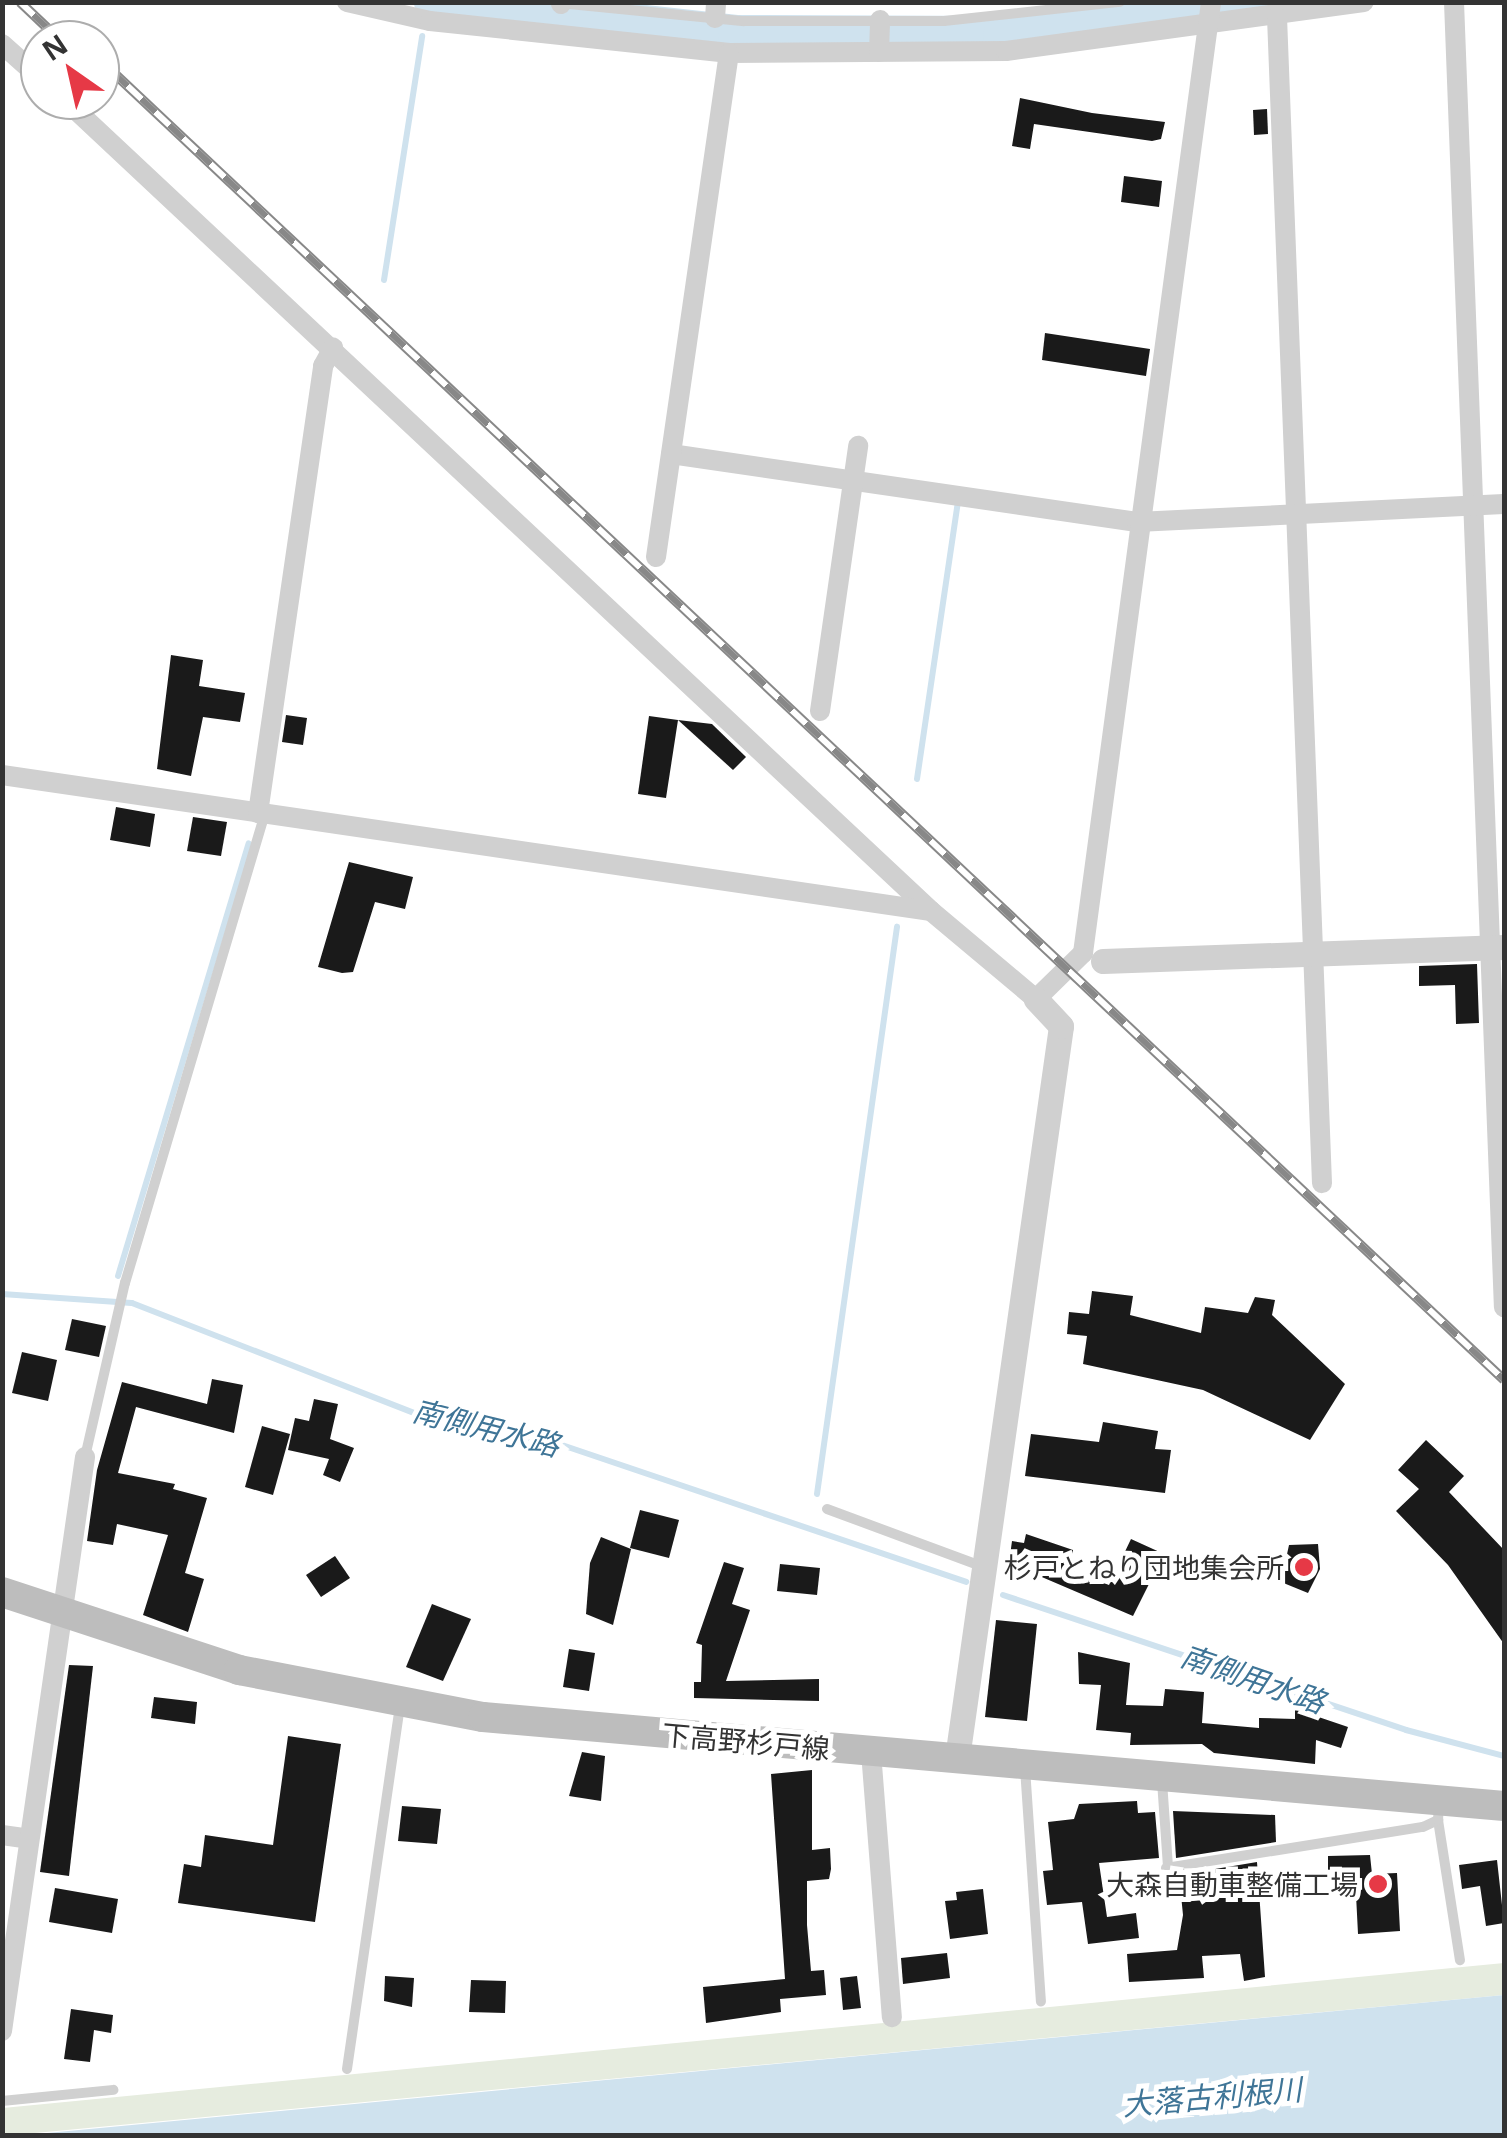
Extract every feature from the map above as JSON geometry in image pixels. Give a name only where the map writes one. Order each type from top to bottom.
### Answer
[{"type":"main road","name":"下高野杉戸線","points":[[2,1592],[239,1670],[400,1704],[957,1758],[1438,1812],[1504,1806]]},
{"type":"street","points":[[347,2],[430,21],[729,54],[1006,50],[1209,28],[1364,2]]},
{"type":"street","points":[[1093,957],[1137,522],[1211,2]]},
{"type":"street","points":[[1454,2],[1473,505],[1498,947],[1504,1307]]},
{"type":"street","points":[[1277,17],[1322,1183]]},
{"type":"street","points":[[879,52],[880,20]]},
{"type":"street","points":[[656,557],[729,54]]},
{"type":"street","points":[[86,120],[931,911],[1036,1000],[1060,1026],[957,1758]]},
{"type":"street","points":[[262,814],[322,366],[333,348]]},
{"type":"street","points":[[820,711],[858,446]]},
{"type":"street","points":[[671,454],[1137,522],[1504,504]]},
{"type":"street","points":[[2,775],[931,911]]},
{"type":"street","points":[[1036,1000],[1093,957],[1498,947]]},
{"type":"street","points":[[2,2030],[7,1965],[85,1457]]},
{"type":"street","points":[[871,1752],[892,2017]]},
{"type":"street","points":[[2,1835],[29,1839]]},
{"type":"lane","points":[[554,2],[880,20],[984,21],[1120,2]]},
{"type":"lane","points":[[85,1457],[123,1292],[262,814]]},
{"type":"lane","points":[[827,1509],[985,1568]]},
{"type":"lane","points":[[347,2069],[400,1704]]},
{"type":"lane","points":[[1025,1767],[1041,2002]]},
{"type":"lane","points":[[1162,1781],[1170,1894]]},
{"type":"lane","points":[[1166,1868],[1438,1812],[1460,1960]]},
{"type":"lane","points":[[2,2101],[113,2090]]},
{"type":"shaded area","points":[[1504,1963],[1504,1995],[3,2136],[3,2108]]},
{"type":"water","name":"大落古利根川","points":[[1504,1995],[1504,2135],[26,2135]]},
{"type":"building","points":[[1020,98],[1092,113],[1165,122],[1161,139],[1152,141],[1034,124],[1030,149],[1012,146]]},
{"type":"building","points":[[1267,109],[1268,134],[1254,135],[1253,110]]},
{"type":"building","points":[[1124,176],[1162,181],[1159,207],[1121,202]]},
{"type":"building","points":[[1045,333],[1150,349],[1146,376],[1042,360]]},
{"type":"building","points":[[171,655],[203,660],[199,686],[245,693],[240,722],[203,717],[191,776],[157,769]]},
{"type":"building","points":[[286,715],[307,718],[303,745],[282,742]]},
{"type":"building","points":[[649,716],[678,720],[666,798],[638,794]]},
{"type":"building","points":[[678,720],[712,724],[746,757],[733,770]]},
{"type":"building","points":[[116,807],[155,814],[150,847],[110,840]]},
{"type":"building","points":[[193,817],[227,822],[221,856],[187,851]]},
{"type":"building","points":[[349,862],[413,877],[405,909],[375,902],[353,972],[342,973],[318,967]]},
{"type":"building","points":[[1477,964],[1479,1023],[1456,1024],[1455,985],[1419,986],[1419,966]]},
{"type":"building","points":[[1092,1291],[1133,1296],[1130,1315],[1201,1333],[1205,1307],[1248,1313],[1255,1297],[1275,1300],[1272,1315],[1345,1384],[1310,1440],[1203,1390],[1083,1364],[1087,1336],[1067,1334],[1069,1312],[1089,1314]]},
{"type":"building","points":[[72,1319],[106,1326],[99,1357],[65,1350]]},
{"type":"building","points":[[22,1352],[57,1360],[48,1401],[12,1393]]},
{"type":"building","points":[[212,1379],[243,1385],[234,1433],[136,1407],[118,1473],[175,1484],[173,1489],[207,1498],[185,1573],[204,1579],[188,1632],[143,1615],[168,1535],[117,1524],[113,1545],[87,1541],[97,1470],[122,1382],[207,1404]]},
{"type":"building","points":[[314,1399],[338,1404],[330,1439],[354,1448],[340,1482],[323,1475],[329,1459],[288,1450],[295,1418],[309,1421]]},
{"type":"building","points":[[1103,1422],[1158,1431],[1155,1449],[1171,1450],[1165,1493],[1025,1476],[1031,1434],[1099,1442]]},
{"type":"building","points":[[262,1426],[290,1434],[273,1495],[245,1487]]},
{"type":"building","points":[[1426,1440],[1464,1476],[1449,1492],[1504,1550],[1504,1644],[1448,1565],[1396,1511],[1419,1489],[1398,1470]]},
{"type":"building","points":[[640,1510],[679,1520],[669,1558],[630,1548]]},
{"type":"building","points":[[1026,1534],[1073,1550],[1070,1570],[1109,1585],[1131,1539],[1164,1554],[1133,1616],[1009,1563],[1012,1541],[1024,1543]]},
{"type":"building","points":[[601,1537],[631,1549],[613,1625],[586,1614],[590,1563]]},
{"type":"building","name":"杉戸とねり団地集会所","points":[[1318,1544],[1320,1569],[1308,1593],[1281,1582],[1289,1545]]},
{"type":"building","points":[[335,1556],[350,1578],[321,1597],[306,1575]]},
{"type":"building","points":[[724,1562],[744,1568],[732,1604],[750,1610],[726,1681],[819,1679],[819,1701],[694,1698],[694,1682],[701,1682],[702,1645],[696,1643]]},
{"type":"building","points":[[780,1564],[820,1568],[817,1595],[777,1591]]},
{"type":"building","points":[[432,1604],[471,1619],[443,1681],[406,1667]]},
{"type":"building","points":[[996,1620],[1037,1624],[1027,1721],[985,1717]]},
{"type":"building","points":[[569,1649],[595,1653],[589,1691],[563,1687]]},
{"type":"building","points":[[1078,1652],[1130,1663],[1126,1705],[1163,1706],[1165,1689],[1204,1692],[1202,1723],[1259,1728],[1259,1718],[1295,1719],[1295,1709],[1348,1727],[1341,1748],[1316,1740],[1315,1764],[1214,1753],[1202,1744],[1130,1745],[1131,1733],[1096,1730],[1101,1685],[1079,1684]]},
{"type":"building","points":[[69,1665],[93,1666],[69,1876],[40,1872]]},
{"type":"building","points":[[154,1697],[197,1702],[195,1724],[151,1718]]},
{"type":"building","points":[[288,1736],[341,1744],[315,1922],[178,1903],[184,1864],[201,1867],[205,1835],[273,1845]]},
{"type":"building","points":[[582,1752],[605,1756],[601,1801],[569,1796]]},
{"type":"building","points":[[812,1770],[812,1850],[830,1848],[831,1869],[829,1879],[807,1881],[807,1925],[811,1971],[824,1970],[826,1995],[780,1999],[781,2012],[706,2023],[703,1987],[785,1979],[771,1774]]},
{"type":"building","points":[[1137,1801],[1138,1813],[1155,1812],[1159,1858],[1099,1863],[1107,1917],[1136,1913],[1139,1938],[1088,1944],[1082,1902],[1047,1905],[1043,1871],[1053,1870],[1048,1822],[1074,1819],[1079,1804]]},
{"type":"building","points":[[402,1806],[441,1809],[437,1844],[398,1841]]},
{"type":"building","points":[[1173,1811],[1275,1815],[1276,1842],[1176,1858]]},
{"type":"building","points":[[1370,1855],[1372,1874],[1397,1873],[1400,1931],[1358,1934],[1355,1875],[1328,1876],[1328,1856]]},
{"type":"building","points":[[1497,1860],[1504,1923],[1486,1926],[1480,1886],[1462,1889],[1459,1865]]},
{"type":"building","points":[[1257,1862],[1265,1977],[1244,1981],[1240,1954],[1202,1956],[1204,1978],[1129,1982],[1127,1954],[1177,1950],[1183,1915],[1179,1875]]},
{"type":"building","points":[[55,1888],[118,1899],[112,1933],[49,1922]]},
{"type":"building","points":[[983,1889],[988,1934],[950,1939],[945,1901],[957,1900],[956,1892]]},
{"type":"building","points":[[947,1953],[950,1978],[903,1984],[901,1958]]},
{"type":"building","points":[[385,1976],[414,1978],[412,2007],[384,2001]]},
{"type":"building","points":[[857,1976],[861,2008],[843,2010],[840,1978]]},
{"type":"building","points":[[471,1980],[506,1981],[505,2013],[469,2012]]},
{"type":"building","points":[[71,2009],[113,2015],[111,2033],[94,2030],[90,2062],[64,2059]]},
{"type":"waterway","points":[[434,2],[738,35],[1003,36],[1278,2]]},
{"type":"waterway","points":[[384,280],[422,36]]},
{"type":"waterway","points":[[917,779],[958,502]]},
{"type":"waterway","points":[[118,1276],[249,843]]},
{"type":"waterway","points":[[817,1494],[897,927]]},
{"type":"waterway","name":"南側用水路","points":[[2,1294],[132,1303],[429,1419],[559,1444],[966,1582]]},
{"type":"waterway","name":"南側用水路","points":[[1003,1595],[1406,1730],[1504,1756]]},
{"type":"railway","points":[[20,2],[39,20]]},
{"type":"railway","points":[[120,79],[1504,1380]]},
{"type":"place","name":"杉戸とねり団地集会所","points":[[1304,1567]]},
{"type":"place","name":"大森自動車整備工場","points":[[1378,1884]]}]
